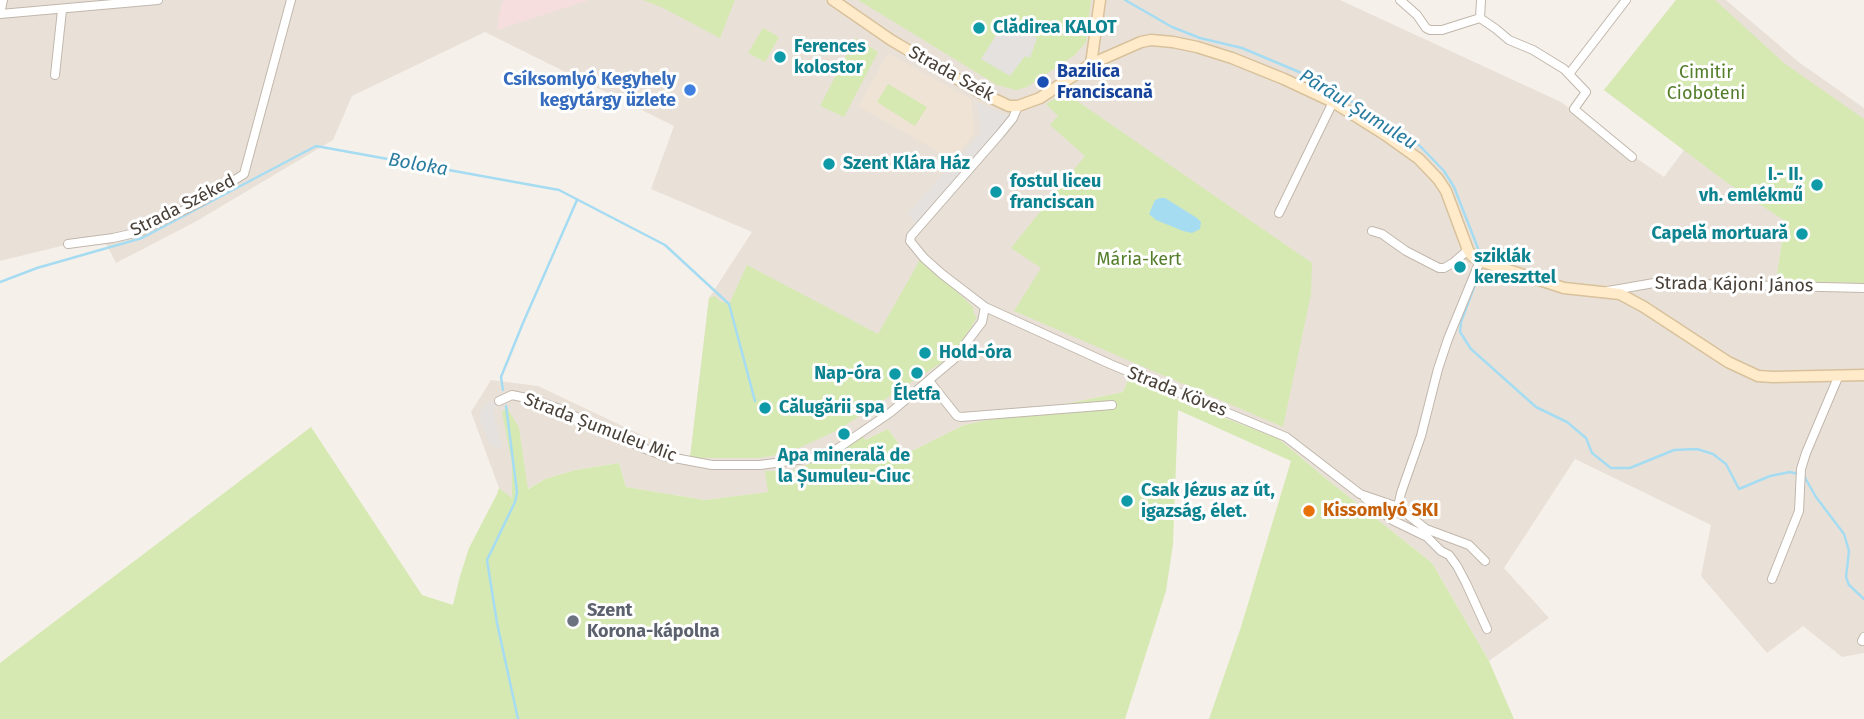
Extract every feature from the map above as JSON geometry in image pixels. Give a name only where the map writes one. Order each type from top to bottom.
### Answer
[{"type":"street","points":[[3,0],[0,14],[158,0]]},
{"type":"street","name":"Strada Széked","points":[[68,244],[139,232],[200,202],[244,174],[291,0]]},
{"type":"street","name":"Strada Szék","points":[[833,0],[891,40],[970,87],[1009,106],[1018,106]]},
{"type":"street","points":[[985,307],[924,258],[910,241],[911,236],[1000,134],[1013,118],[1018,106],[1041,98],[1091,64],[1100,0]]},
{"type":"street","points":[[1400,0],[1430,30],[1442,30],[1480,18]]},
{"type":"street","points":[[1480,0],[1480,18]]},
{"type":"street","points":[[1569,74],[1626,0]]},
{"type":"street","points":[[55,75],[62,10]]},
{"type":"street","points":[[1480,18],[1509,40],[1533,50],[1569,74],[1586,92],[1574,109],[1632,157]]},
{"type":"street","name":"Strada Kájoni János","points":[[1091,64],[1151,40],[1173,42],[1209,51],[1258,68],[1333,102],[1384,134],[1429,168],[1450,198],[1468,250],[1472,256],[1483,262],[1564,288],[1620,294],[1632,299],[1728,362],[1758,376],[1864,375]]},
{"type":"street","points":[[1279,213],[1333,102]]},
{"type":"street","points":[[1372,231],[1382,234],[1406,251],[1439,268],[1453,263],[1468,250]]},
{"type":"street","points":[[1398,508],[1422,436],[1447,339],[1483,262]]},
{"type":"street","name":"Strada Kájoni János","points":[[1605,291],[1654,283],[1864,288]]},
{"type":"street","name":"Strada Șumuleu Mic","points":[[499,401],[512,395],[531,399],[664,456],[712,465],[742,466],[812,458],[837,449],[879,421],[929,381],[954,359],[974,334],[982,322],[985,307]]},
{"type":"street","name":"Strada Köves","points":[[985,307],[1122,369],[1286,437],[1394,522],[1427,537],[1441,551],[1450,555],[1458,566],[1487,629]]},
{"type":"street","points":[[1772,579],[1799,511],[1801,469],[1839,375]]},
{"type":"street","points":[[929,381],[957,416],[961,417],[1112,405]]},
{"type":"street","name":"Strada Köves","points":[[1360,494],[1398,508],[1426,529],[1469,545],[1485,561]]},
{"type":"street","points":[[1441,551],[1446,538]]},
{"type":"shaded area","points":[[0,0],[1340,0],[1561,102],[1664,177],[1684,150],[1604,90],[1676,0],[1726,0],[1800,63],[1864,108],[1864,653],[1842,657],[1803,626],[1767,653],[1701,576],[1711,525],[1575,459],[1504,568],[1549,618],[1489,661],[1432,563],[1279,439],[1128,380],[1123,392],[964,425],[906,454],[888,429],[791,471],[766,471],[769,492],[705,500],[626,487],[619,463],[575,470],[545,479],[511,498],[499,488],[471,412],[491,380],[538,386],[690,458],[709,298],[752,232],[651,189],[674,126],[485,32],[352,96],[333,140],[195,222],[116,263],[102,236],[0,261]]},
{"type":"shaded area","points":[[503,0],[589,0],[497,30]]},
{"type":"shaded area","points":[[1012,22],[1037,38],[1030,58],[1025,56],[1010,76],[981,59],[1004,23]]},
{"type":"shaded area","points":[[888,53],[971,99],[975,133],[953,160],[858,106]]},
{"type":"shaded area","points":[[977,103],[1013,118],[918,227],[908,213],[982,132]]},
{"type":"shaded area","points":[[491,401],[497,404],[493,413],[502,449],[489,444],[480,418],[486,403]]},
{"type":"green space","points":[[643,0],[735,0],[720,38]]},
{"type":"green space","points":[[858,0],[1091,0],[1086,42],[1075,55],[1027,87],[1016,90],[997,85]]},
{"type":"green space","name":"Cimitir Cioboteni","points":[[1676,0],[1715,0],[1784,63],[1864,119],[1864,283],[1776,281],[1785,221],[1726,182],[1604,90]]},
{"type":"green space","points":[[763,28],[779,37],[765,62],[748,53]]},
{"type":"green space","points":[[855,38],[878,52],[844,117],[820,106]]},
{"type":"green space","points":[[888,84],[927,107],[915,126],[877,102]]},
{"type":"green space","name":"Mária-kert","points":[[1064,92],[1312,263],[1311,294],[1283,427],[1014,311],[1041,268],[1011,248],[1085,156],[1050,125],[1058,116],[1046,104]]},
{"type":"green space","points":[[921,258],[973,307],[977,317],[950,357],[838,430],[788,453],[759,458],[690,458],[709,298],[715,296],[729,304],[747,265],[878,334]]},
{"type":"green space","points":[[1128,380],[1279,439],[1432,563],[1489,661],[1514,719],[1209,719],[1241,627],[1291,461],[1178,410],[1173,544],[1166,591],[1125,719],[0,719],[0,663],[311,427],[422,595],[453,605],[469,548],[499,488],[512,498],[512,464],[502,412],[507,407],[519,428],[528,489],[545,479],[575,470],[619,463],[626,487],[705,500],[768,492],[765,471],[791,471],[830,456],[863,436],[865,440],[888,429],[906,454],[964,425],[1123,392]]},
{"type":"water","points":[[1165,198],[1197,218],[1201,222],[1200,229],[1192,233],[1156,220],[1149,214],[1155,200]]},
{"type":"waterway","name":"Pârâul Șumuleu","points":[[1125,0],[1172,27],[1200,38],[1242,48],[1304,74],[1419,145],[1444,171],[1454,187],[1481,256]]},
{"type":"waterway","name":"Boloka","points":[[0,282],[37,268],[142,238],[316,146],[559,190],[665,245],[729,304],[755,401]]},
{"type":"waterway","points":[[503,390],[501,377],[577,200]]},
{"type":"waterway","name":"Pârâul Șumuleu","points":[[1482,266],[1461,322],[1460,332],[1471,349],[1536,407],[1567,422],[1586,438],[1592,453],[1611,468],[1630,468],[1674,450],[1697,449],[1713,454],[1726,464],[1739,489],[1770,476],[1790,472],[1798,474]]},
{"type":"waterway","points":[[506,406],[517,492],[515,502],[487,560],[497,623],[518,719]]},
{"type":"waterway","name":"Pârâul Șumuleu","points":[[1804,476],[1844,534],[1849,551],[1846,577],[1849,585],[1864,599]]},
{"type":"place","name":"Clădirea KALOT","points":[[979,28]]},
{"type":"place","name":"Ferences kolostor","points":[[780,57]]},
{"type":"place","name":"Bazilica Franciscană","points":[[1043,82]]},
{"type":"place","name":"Csíksomlyó Kegyhely kegytárgy üzlete","points":[[690,90]]},
{"type":"place","name":"Szent Klára Ház","points":[[829,164]]},
{"type":"place","name":"I.- II. vh. emlékmű","points":[[1817,185]]},
{"type":"place","name":"fostul liceu franciscan","points":[[996,192]]},
{"type":"place","name":"Capelă mortuară","points":[[1802,234]]},
{"type":"place","name":"sziklák kereszttel","points":[[1460,267]]},
{"type":"place","name":"Hold-óra","points":[[925,353]]},
{"type":"place","name":"Életfa","points":[[917,373]]},
{"type":"place","name":"Nap-óra","points":[[895,374]]},
{"type":"place","name":"Călugării spa","points":[[765,408]]},
{"type":"place","name":"Apa minerală de la Șumuleu-Ciuc","points":[[844,434]]},
{"type":"place","name":"Csak Jézus az út, igazság, élet.","points":[[1127,501]]},
{"type":"place","name":"Kissomlyó SKI","points":[[1309,511]]},
{"type":"place","name":"Szent Korona-kápolna","points":[[573,621]]}]
